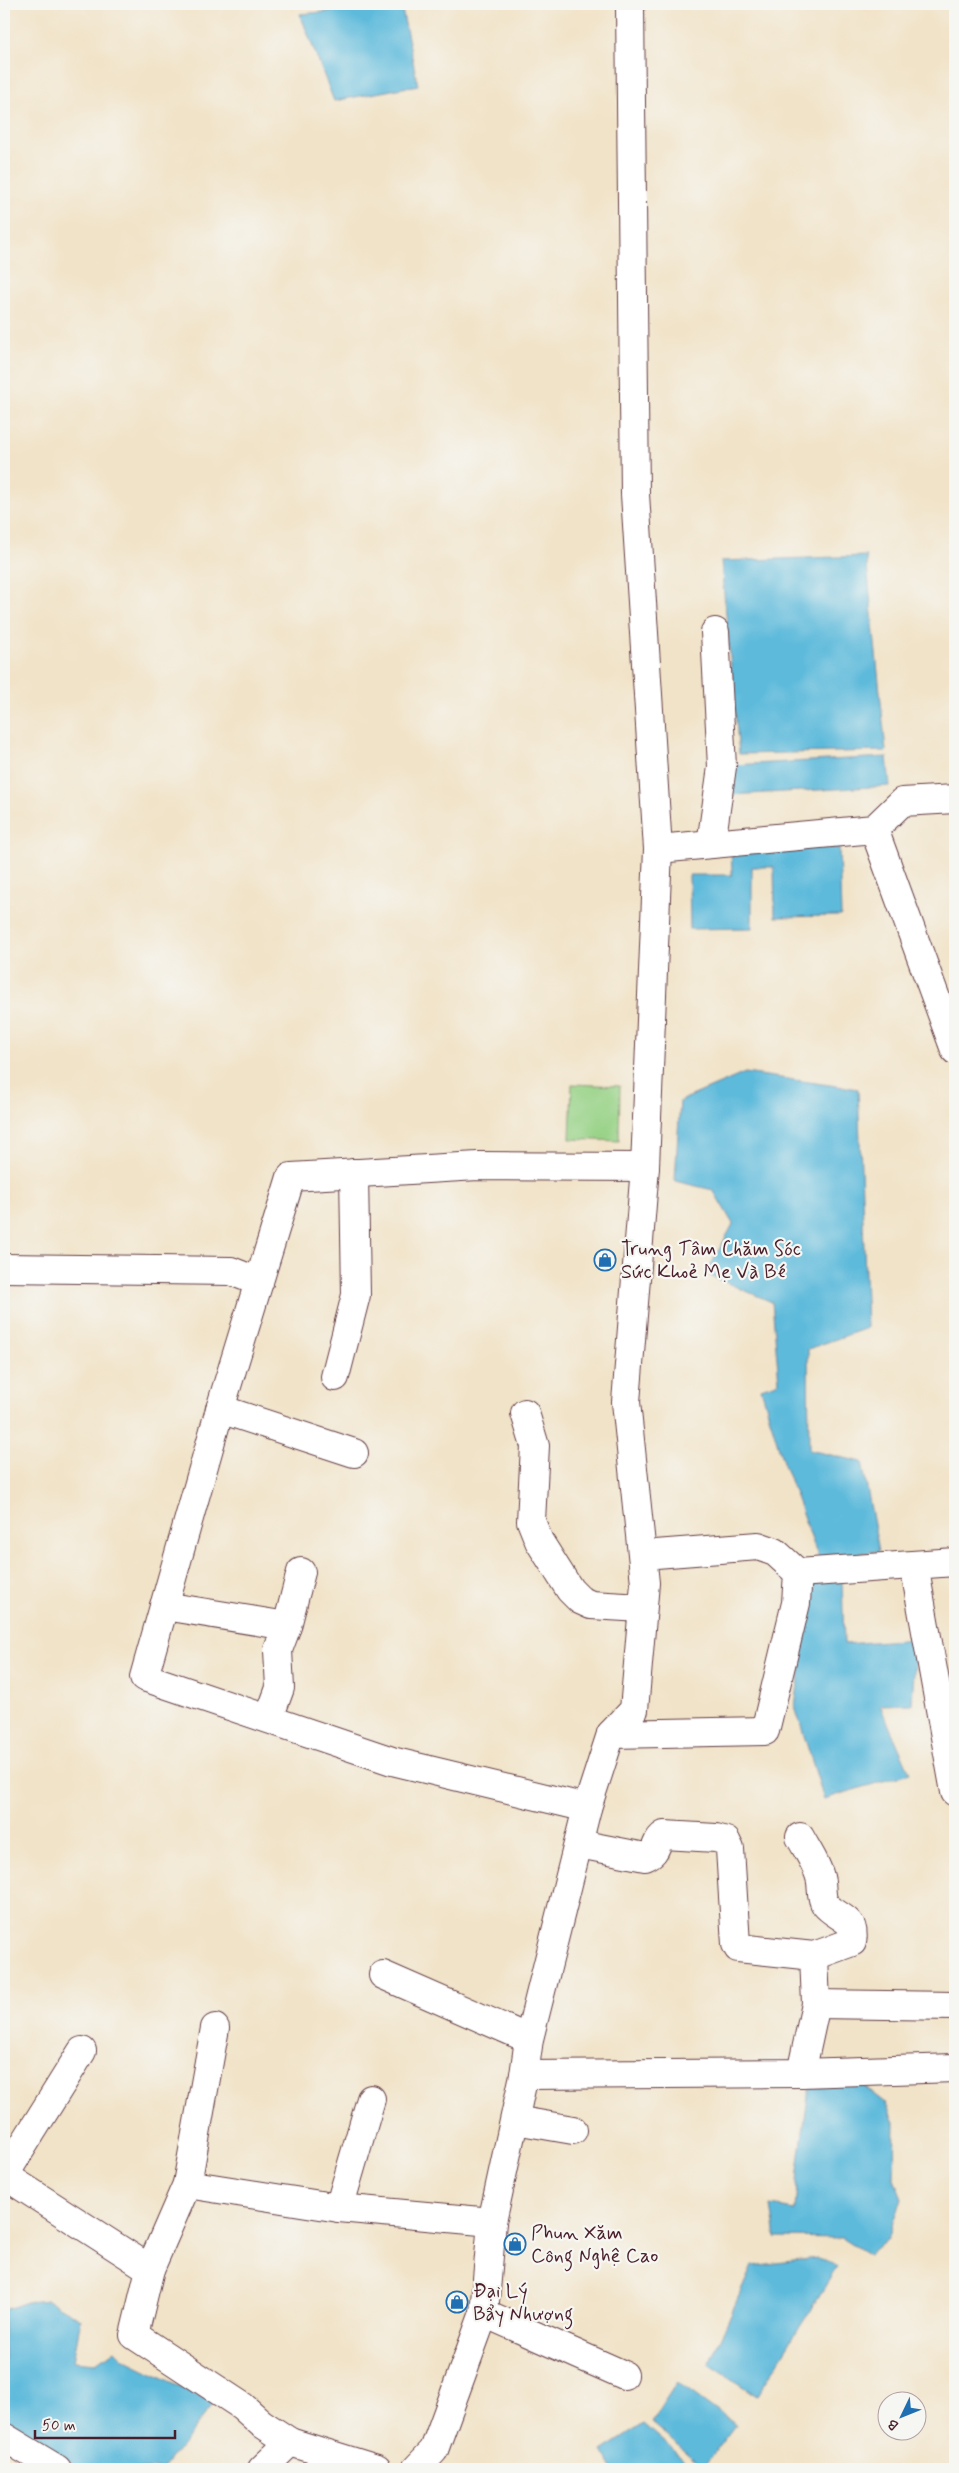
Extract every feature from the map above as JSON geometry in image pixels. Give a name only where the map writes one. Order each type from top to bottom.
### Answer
[{"type":"street","points":[[416,2469],[434,2450],[484,2313],[492,2222],[524,2076],[529,2039],[587,1808],[611,1734],[634,1710],[644,1583],[643,1555],[626,1402],[645,1166],[658,849],[635,494],[630,4]]},
{"type":"street","points":[[712,844],[722,768],[715,632]]},
{"type":"street","points":[[658,849],[874,829],[902,802],[955,799]]},
{"type":"street","points":[[874,829],[955,1050]]},
{"type":"street","points":[[587,1808],[392,1761],[270,1718],[144,1677],[220,1409],[291,1177],[478,1166],[645,1166]]},
{"type":"street","points":[[336,1377],[356,1295],[354,1173]]},
{"type":"street","points":[[4,1268],[231,1271],[259,1282]]},
{"type":"street","points":[[220,1409],[354,1453]]},
{"type":"street","points":[[525,1413],[535,1446],[531,1520],[539,1541],[570,1590],[580,1600],[591,1605],[642,1608]]},
{"type":"street","points":[[643,1555],[758,1546],[775,1552],[798,1573],[955,1562]]},
{"type":"street","points":[[914,1565],[955,1792]]},
{"type":"street","points":[[270,1718],[280,1688],[278,1650],[287,1626],[301,1572]]},
{"type":"street","points":[[611,1734],[765,1731],[796,1603],[798,1573]]},
{"type":"street","points":[[164,1606],[287,1626]]},
{"type":"street","points":[[579,1844],[645,1857],[656,1850],[660,1837],[664,1835],[716,1838],[726,1841],[730,1849],[736,1944],[738,1948],[814,1956],[852,1942],[854,1932],[849,1922],[825,1904],[821,1892],[821,1880],[800,1837]]},
{"type":"street","points":[[801,2073],[816,2004],[814,1956]]},
{"type":"street","points":[[383,1975],[529,2039]]},
{"type":"street","points":[[816,2004],[955,2006]]},
{"type":"street","points":[[215,2028],[186,2184],[150,2270],[134,2335],[242,2406],[261,2423],[290,2442],[377,2469]]},
{"type":"street","points":[[82,2051],[4,2175],[150,2270]]},
{"type":"street","points":[[524,2076],[801,2073],[955,2068]]},
{"type":"street","points":[[339,2208],[370,2099]]},
{"type":"street","points":[[514,2120],[573,2130]]},
{"type":"street","points":[[186,2184],[339,2208],[492,2222]]},
{"type":"street","points":[[484,2313],[624,2375]]},
{"type":"street","points":[[4,2437],[57,2469]]},
{"type":"street","points":[[262,2469],[290,2442]]},
{"type":"green space","points":[[572,1084],[620,1086],[619,1141],[570,1139]]},
{"type":"water","points":[[401,5],[418,85],[334,101],[300,14]]},
{"type":"water","points":[[866,556],[886,751],[739,754],[721,561]]},
{"type":"water","points":[[887,757],[890,786],[730,795],[732,765]]},
{"type":"water","points":[[839,847],[841,916],[775,917],[774,867],[752,867],[752,928],[690,929],[689,875],[732,875],[731,848]]},
{"type":"water","points":[[745,1073],[858,1089],[867,1328],[808,1349],[809,1450],[862,1462],[879,1551],[819,1559],[782,1459],[761,1388],[779,1382],[772,1302],[706,1274],[733,1224],[713,1190],[675,1181],[680,1101]]},
{"type":"water","points":[[842,1578],[844,1644],[916,1639],[912,1704],[880,1705],[910,1773],[824,1799],[795,1707],[811,1585]]},
{"type":"water","points":[[858,2082],[885,2103],[895,2122],[894,2179],[902,2199],[888,2239],[869,2255],[842,2238],[776,2237],[771,2206],[795,2210],[798,2170],[809,2089]]},
{"type":"water","points":[[818,2258],[831,2262],[837,2267],[757,2396],[709,2364],[752,2266]]},
{"type":"water","points":[[48,2300],[81,2319],[73,2361],[97,2363],[115,2350],[124,2359],[214,2403],[163,2469],[82,2469],[4,2421],[4,2310],[27,2302]]},
{"type":"water","points":[[677,2382],[736,2425],[704,2467],[651,2422]]},
{"type":"water","points":[[644,2424],[695,2469],[613,2469],[602,2451]]},
{"type":"place","name":"Trung Tâm Chăm Sóc Sức Khoẻ Mẹ Và Bé","points":[[605,1260]]},
{"type":"place","name":"Phun Xăm Công Nghệ Cao","points":[[515,2244]]},
{"type":"place","name":"Đại Lý Bẩy Nhượng","points":[[457,2302]]}]
